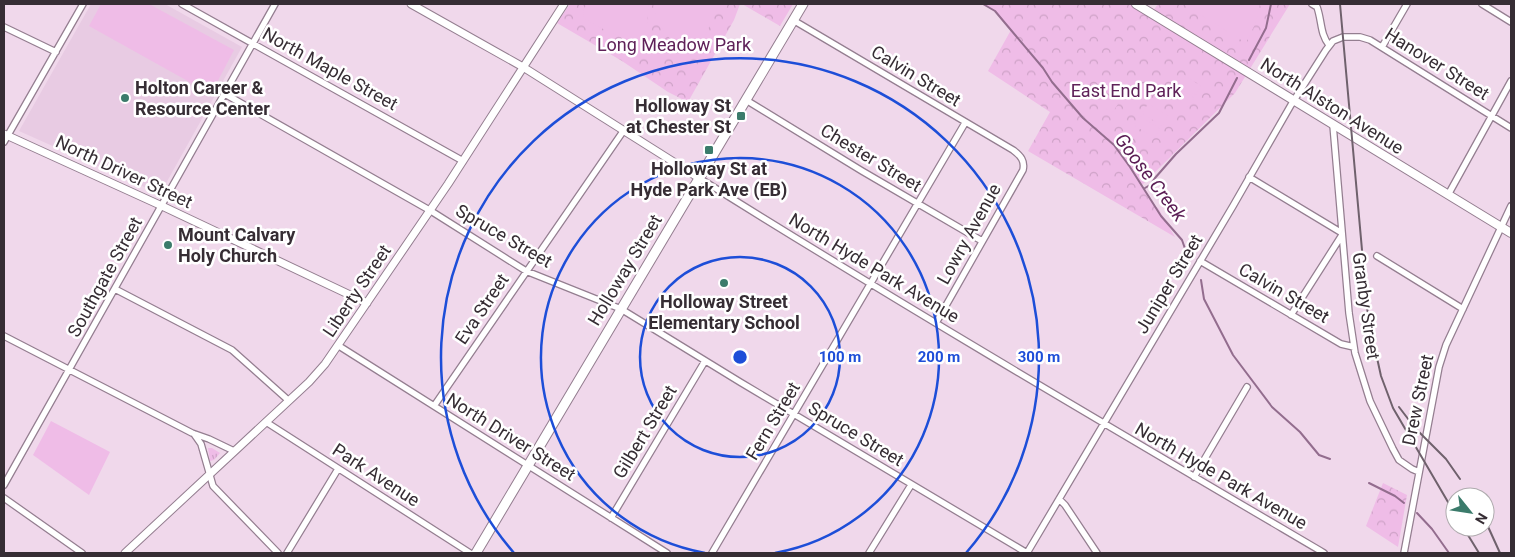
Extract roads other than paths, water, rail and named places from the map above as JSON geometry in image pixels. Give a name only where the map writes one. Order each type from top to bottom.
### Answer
[{"type":"main road","name":"Holloway Street","points":[[476,553],[803,4]]},
{"type":"main road","name":"North Alston Avenue","points":[[1136,4],[1148,7],[1333,125],[1511,234]]},
{"type":"street","points":[[5,137],[83,4]]},
{"type":"street","name":"North Maple Street","points":[[182,4],[463,161]]},
{"type":"street","name":"Southgate Street","points":[[4,485],[275,4]]},
{"type":"street","name":"North Hyde Park Avenue","points":[[411,4],[523,67],[936,324],[1324,553]]},
{"type":"street","name":"Liberty Street","points":[[125,553],[309,382],[338,346],[431,210],[564,4]]},
{"type":"street","points":[[1312,4],[1317,7],[1324,39],[1329,45]]},
{"type":"street","points":[[1382,47],[1407,4]]},
{"type":"street","points":[[1482,4],[1511,22]]},
{"type":"street","name":"Calvin Street","points":[[793,20],[1013,150],[1023,159]]},
{"type":"street","points":[[4,27],[56,52]]},
{"type":"street","name":"Juniper Street","points":[[1027,553],[1294,100],[1329,45],[1338,38],[1343,37]]},
{"type":"street","name":"Hanover Street","points":[[1343,37],[1360,37],[1382,47],[1511,128]]},
{"type":"street","points":[[1448,195],[1511,81]]},
{"type":"street","name":"Spruce Street","points":[[225,94],[431,210],[526,271],[621,309],[794,415],[1027,553]]},
{"type":"street","name":"Chester Street","points":[[746,100],[982,241]]},
{"type":"street","name":"Fern Street","points":[[712,553],[966,123]]},
{"type":"street","name":"Granby Street","points":[[1333,125],[1349,313],[1354,347],[1368,394],[1393,449],[1399,460],[1418,472]]},
{"type":"street","name":"Eva Street","points":[[434,406],[624,130]]},
{"type":"street","name":"North Driver Street","points":[[5,137],[162,206],[367,303]]},
{"type":"street","name":"Lowry Avenue","points":[[936,324],[1022,170],[1024,165],[1023,159]]},
{"type":"street","points":[[1249,177],[1342,234],[1291,315]]},
{"type":"street","name":"Drew Street","points":[[1404,553],[1438,367],[1446,345],[1511,206]]},
{"type":"street","points":[[1377,256],[1463,309]]},
{"type":"street","name":"Calvin Street","points":[[1200,261],[1341,344],[1354,347]]},
{"type":"street","points":[[115,288],[232,350],[288,400]]},
{"type":"street","points":[[4,336],[192,433],[234,451]]},
{"type":"street","name":"North Driver Street","points":[[338,346],[667,553]]},
{"type":"street","name":"Gilbert Street","points":[[611,518],[705,361]]},
{"type":"street","points":[[1194,477],[1247,387]]},
{"type":"street","name":"Park Avenue","points":[[266,422],[470,553]]},
{"type":"street","points":[[192,433],[201,444],[213,486],[278,553]]},
{"type":"street","points":[[287,553],[338,469]]},
{"type":"street","points":[[869,553],[910,484]]},
{"type":"street","points":[[4,498],[82,553]]},
{"type":"street","points":[[1059,498],[1097,553]]},
{"type":"waterway","name":"Goose Creek","points":[[983,4],[995,11],[1083,118],[1114,145],[1161,216],[1182,240],[1189,260]]},
{"type":"waterway","points":[[1249,60],[1266,28],[1271,4]]},
{"type":"waterway","points":[[1145,188],[1150,185],[1176,154],[1219,113],[1237,78]]},
{"type":"waterway","name":"Goose Creek","points":[[1201,280],[1204,299],[1233,355],[1272,407],[1300,432],[1319,455],[1330,459]]},
{"type":"waterway","name":"Goose Creek","points":[[1369,483],[1395,496],[1404,503]]},
{"type":"waterway","name":"Goose Creek","points":[[1417,513],[1432,529],[1449,553]]},
{"type":"railway","points":[[1340,4],[1368,317],[1381,376],[1393,408],[1445,497]]},
{"type":"railway","points":[[1399,407],[1415,428],[1446,459],[1460,479]]},
{"type":"railway","points":[[1469,537],[1479,553]]},
{"type":"railway","points":[[1493,537],[1500,553]]},
{"type":"place","name":"Holton Career & Resource Center","points":[[125,98]]},
{"type":"place","name":"Holloway St at Chester St","points":[[741,116]]},
{"type":"place","name":"Holloway St at Hyde Park Ave (EB)","points":[[709,150]]},
{"type":"place","name":"Mount Calvary Holy Church","points":[[168,245]]},
{"type":"place","name":"Holloway Street Elementary School","points":[[724,283]]},
{"type":"park label","name":"Long Meadow Park","points":[[674,45]]},
{"type":"park label","name":"East End Park","points":[[1126,91]]}]
